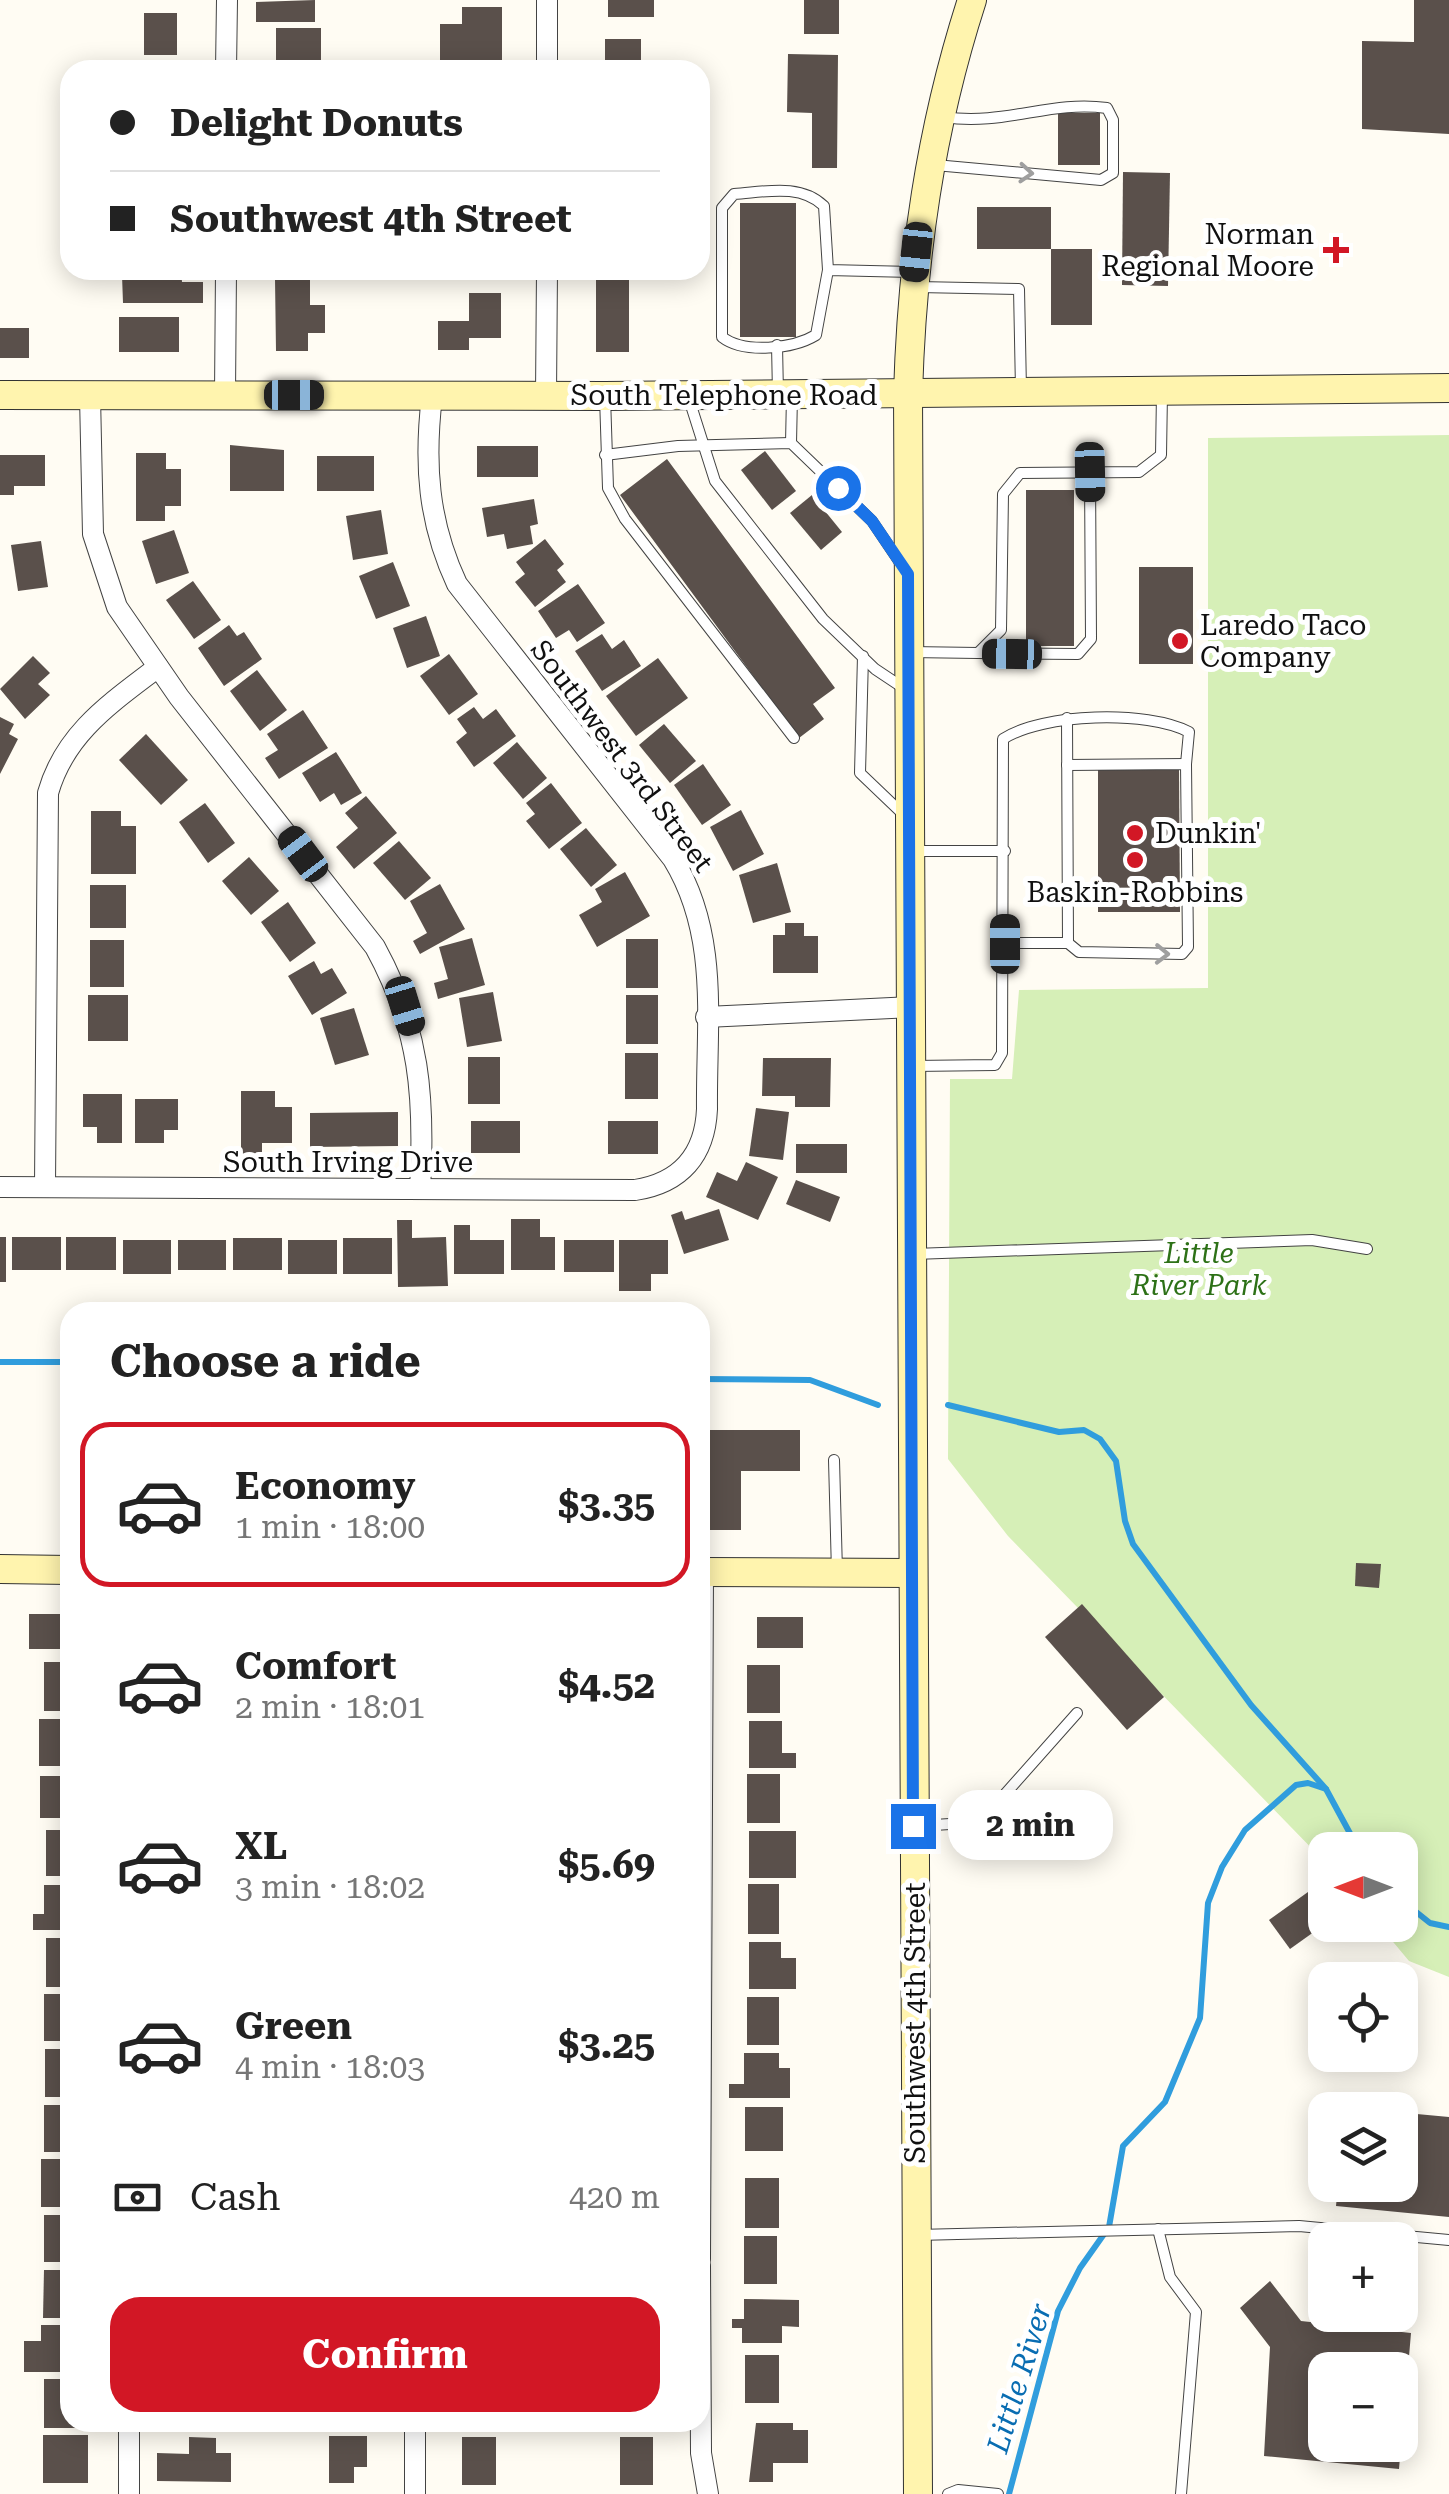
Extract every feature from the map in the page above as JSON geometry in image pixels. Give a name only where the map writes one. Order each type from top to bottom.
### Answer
[{"type":"main road","name":"Southwest 4th Street","points":[[918,2494],[908,394],[913,280],[929,164],[972,0]]},
{"type":"main road","name":"South Telephone Road","points":[[0,395],[605,396],[1449,388]]},
{"type":"main road","points":[[0,1569],[60,1570]]},
{"type":"main road","points":[[710,1572],[911,1572]]},
{"type":"street","points":[[226,0],[226,60]]},
{"type":"street","points":[[547,0],[548,60]]},
{"type":"street","points":[[225,394],[226,280]]},
{"type":"street","points":[[546,395],[547,280]]},
{"type":"street","points":[[90,396],[91,499],[99,560],[117,607],[158,667],[375,947],[395,983],[411,1028],[420,1073],[420,1188]]},
{"type":"street","name":"Southwest 3rd Street","points":[[432,396],[428,490],[444,557],[457,584],[690,886],[704,934],[706,1129],[689,1165]]},
{"type":"street","points":[[45,1187],[48,793],[55,769],[71,741],[95,715],[158,667]]},
{"type":"street","points":[[706,1017],[912,1007]]},
{"type":"street","name":"South Irving Drive","points":[[0,1187],[635,1190],[671,1181],[689,1165]]},
{"type":"street","points":[[129,2432],[129,2494]]},
{"type":"street","points":[[414,2494],[415,2432]]},
{"type":"street","points":[[702,2432],[708,2494]]},
{"type":"lane","points":[[929,164],[1101,180],[1112,172],[1113,120],[1107,108],[1054,107],[980,122],[939,116]]},
{"type":"lane","points":[[789,190],[812,194],[824,206],[828,270],[816,335],[799,346],[733,346],[722,337],[722,208],[734,194],[789,190]]},
{"type":"lane","points":[[828,270],[1019,289],[1022,393]]},
{"type":"lane","points":[[777,346],[792,443],[872,521],[908,574]]},
{"type":"lane","points":[[978,653],[1001,630],[1003,494],[1020,473],[1139,472],[1161,455],[1162,391]]},
{"type":"lane","points":[[688,395],[715,481],[823,618],[862,656],[909,692]]},
{"type":"lane","points":[[605,396],[608,488],[625,520],[794,738]]},
{"type":"lane","points":[[605,456],[792,443]]},
{"type":"lane","points":[[909,652],[1078,654],[1092,640],[1090,472]]},
{"type":"lane","points":[[862,656],[860,773],[910,821]]},
{"type":"lane","points":[[1067,718],[1068,943]]},
{"type":"lane","points":[[912,1066],[995,1065],[1002,1053],[1003,740],[1018,730],[1067,718],[1172,723],[1189,732],[1188,947],[1182,954],[1079,952],[1068,943],[1005,944]]},
{"type":"lane","points":[[1067,765],[1186,764]]},
{"type":"lane","points":[[910,850],[1005,851]]},
{"type":"lane","points":[[910,1254],[1312,1240],[1366,1250]]},
{"type":"lane","points":[[834,1460],[837,1572]]},
{"type":"lane","points":[[913,1826],[965,1823],[990,1811],[1078,1713]]},
{"type":"lane","points":[[916,2235],[1299,2226],[1449,2240]]},
{"type":"lane","points":[[1158,2229],[1170,2277],[1196,2312],[1181,2494]]},
{"type":"lane","points":[[948,2494],[998,2494]]},
{"type":"green space","name":"Little River Park","points":[[1449,435],[1449,1977],[1409,1961],[1393,1942],[1418,1942],[1418,1832],[1308,1832],[1308,1845],[1008,1536],[948,1459],[950,1079],[1012,1079],[1019,990],[1208,988],[1208,438]]},
{"type":"building","points":[[315,0],[315,22],[256,22],[256,2]]},
{"type":"building","points":[[608,0],[654,0],[654,17],[608,17]]},
{"type":"building","points":[[804,0],[839,0],[839,34],[804,34]]},
{"type":"building","points":[[1414,0],[1449,0],[1449,134],[1362,129],[1362,41],[1414,42]]},
{"type":"building","points":[[462,7],[502,7],[502,60],[440,60],[440,24],[462,24]]},
{"type":"building","points":[[144,13],[177,13],[177,55],[144,55]]},
{"type":"building","points":[[276,28],[321,28],[321,60],[276,60]]},
{"type":"building","points":[[605,39],[641,39],[641,60],[605,60]]},
{"type":"building","points":[[788,54],[838,55],[837,168],[812,168],[812,113],[787,112]]},
{"type":"building","points":[[1058,113],[1100,113],[1100,165],[1058,165]]},
{"type":"building","points":[[1123,172],[1170,173],[1168,286],[1122,285]]},
{"type":"building","points":[[740,203],[796,203],[796,337],[740,337]]},
{"type":"building","points":[[977,207],[1051,207],[1051,249],[977,249]]},
{"type":"building","points":[[1051,249],[1092,249],[1092,325],[1051,325]]},
{"type":"building","points":[[122,280],[203,282],[203,303],[123,303]]},
{"type":"building","points":[[275,280],[310,280],[310,305],[325,305],[325,333],[308,333],[308,351],[276,351]]},
{"type":"building","points":[[596,280],[629,280],[629,352],[596,352]]},
{"type":"building","points":[[469,293],[501,293],[501,338],[469,338],[469,350],[438,350],[438,321],[469,321]]},
{"type":"building","points":[[119,317],[179,317],[179,352],[119,352]]},
{"type":"building","points":[[0,328],[29,328],[29,358],[0,358]]},
{"type":"building","points":[[230,445],[284,450],[284,491],[230,491]]},
{"type":"building","points":[[477,446],[538,446],[538,477],[477,477]]},
{"type":"building","points":[[765,451],[796,491],[772,510],[741,470]]},
{"type":"building","points":[[136,453],[166,453],[166,469],[181,469],[181,506],[165,506],[165,521],[136,521]]},
{"type":"building","points":[[0,455],[45,455],[45,486],[14,486],[14,495],[0,495]]},
{"type":"building","points":[[317,456],[374,456],[374,491],[317,491]]},
{"type":"building","points":[[667,459],[835,688],[813,704],[824,719],[799,738],[620,495]]},
{"type":"building","points":[[1026,490],[1074,490],[1074,646],[1026,646]]},
{"type":"building","points":[[812,495],[842,532],[821,550],[790,513]]},
{"type":"building","points":[[534,499],[538,524],[530,526],[533,544],[507,549],[504,534],[487,537],[482,508]]},
{"type":"building","points":[[381,510],[388,554],[353,560],[346,516]]},
{"type":"building","points":[[174,530],[189,573],[156,584],[142,541]]},
{"type":"building","points":[[545,539],[564,564],[557,570],[566,582],[535,607],[515,582],[525,574],[516,562]]},
{"type":"building","points":[[41,541],[48,587],[18,591],[11,545]]},
{"type":"building","points":[[393,562],[410,606],[376,619],[359,576]]},
{"type":"building","points":[[1139,567],[1193,567],[1193,664],[1139,664]]},
{"type":"building","points":[[193,581],[221,620],[194,639],[166,600]]},
{"type":"building","points":[[578,584],[605,623],[577,642],[569,630],[556,638],[538,611]]},
{"type":"building","points":[[426,616],[440,656],[407,668],[393,628]]},
{"type":"building","points":[[229,625],[237,636],[244,632],[262,659],[224,686],[198,648]]},
{"type":"building","points":[[602,634],[612,649],[624,640],[641,666],[602,691],[575,651]]},
{"type":"building","points":[[449,654],[478,694],[449,715],[420,676]]},
{"type":"building","points":[[33,656],[50,673],[38,684],[50,695],[25,719],[0,689]]},
{"type":"building","points":[[658,658],[688,698],[636,736],[606,696]]},
{"type":"building","points":[[257,670],[287,710],[260,731],[230,691]]},
{"type":"building","points":[[474,707],[483,719],[496,709],[516,736],[474,767],[456,742],[467,733],[457,719]]},
{"type":"building","points":[[303,710],[328,748],[279,779],[265,758],[278,750],[267,734]]},
{"type":"building","points":[[0,717],[14,724],[9,734],[18,739],[0,774]]},
{"type":"building","points":[[664,724],[696,761],[670,783],[639,745]]},
{"type":"building","points":[[146,734],[188,780],[161,805],[119,760]]},
{"type":"building","points":[[517,742],[547,778],[523,799],[493,763]]},
{"type":"building","points":[[336,752],[362,793],[341,805],[334,793],[320,802],[302,773]]},
{"type":"building","points":[[703,764],[731,805],[702,825],[674,785]]},
{"type":"building","points":[[1098,768],[1179,768],[1180,912],[1098,912]]},
{"type":"building","points":[[551,783],[582,823],[549,849],[526,821],[535,814],[526,803]]},
{"type":"building","points":[[366,796],[397,833],[354,869],[336,847],[358,828],[345,813]]},
{"type":"building","points":[[205,803],[235,843],[208,863],[179,822]]},
{"type":"building","points":[[741,810],[764,854],[733,871],[710,827]]},
{"type":"building","points":[[91,811],[121,811],[121,826],[136,826],[136,874],[91,874]]},
{"type":"building","points":[[586,828],[617,865],[591,887],[560,849]]},
{"type":"building","points":[[399,841],[431,878],[405,900],[373,863]]},
{"type":"building","points":[[249,857],[279,891],[251,915],[222,881]]},
{"type":"building","points":[[777,863],[791,912],[753,923],[739,875]]},
{"type":"building","points":[[625,872],[650,916],[597,947],[579,915],[602,902],[595,889]]},
{"type":"building","points":[[440,884],[465,929],[420,954],[413,941],[427,933],[410,901]]},
{"type":"building","points":[[90,885],[126,885],[126,928],[90,928]]},
{"type":"building","points":[[288,902],[316,943],[290,962],[261,922]]},
{"type":"building","points":[[785,923],[804,923],[804,936],[818,936],[818,973],[773,973],[773,935],[785,935]]},
{"type":"building","points":[[472,938],[485,985],[438,999],[434,983],[448,979],[439,947]]},
{"type":"building","points":[[626,939],[658,939],[658,988],[626,988]]},
{"type":"building","points":[[90,940],[124,940],[124,987],[90,987]]},
{"type":"building","points":[[314,961],[321,974],[332,968],[347,993],[312,1015],[288,976]]},
{"type":"building","points":[[493,992],[502,1041],[467,1047],[459,998]]},
{"type":"building","points":[[88,995],[128,995],[128,1041],[88,1041]]},
{"type":"building","points":[[626,995],[658,995],[658,1044],[626,1044]]},
{"type":"building","points":[[354,1008],[369,1055],[335,1065],[320,1018]]},
{"type":"building","points":[[625,1053],[658,1053],[658,1099],[625,1099]]},
{"type":"building","points":[[468,1057],[500,1057],[500,1104],[468,1104]]},
{"type":"building","points":[[763,1058],[831,1058],[830,1107],[795,1107],[795,1096],[762,1096]]},
{"type":"building","points":[[241,1091],[275,1091],[275,1107],[292,1107],[292,1143],[262,1143],[262,1159],[241,1159]]},
{"type":"building","points":[[83,1094],[122,1094],[122,1143],[97,1143],[97,1127],[83,1127]]},
{"type":"building","points":[[135,1099],[178,1099],[178,1130],[164,1130],[164,1143],[135,1143]]},
{"type":"building","points":[[756,1108],[789,1112],[783,1160],[749,1156]]},
{"type":"building","points":[[398,1112],[398,1146],[310,1147],[310,1113]]},
{"type":"building","points":[[471,1121],[520,1121],[520,1153],[471,1153]]},
{"type":"building","points":[[608,1121],[658,1121],[658,1154],[608,1154]]},
{"type":"building","points":[[796,1144],[847,1144],[847,1173],[796,1173]]},
{"type":"building","points":[[746,1162],[778,1177],[758,1220],[706,1197],[717,1172],[737,1181]]},
{"type":"building","points":[[796,1180],[840,1197],[830,1222],[786,1204]]},
{"type":"building","points":[[719,1209],[729,1240],[684,1254],[671,1215],[682,1211],[685,1220]]},
{"type":"building","points":[[511,1219],[540,1219],[540,1237],[555,1237],[555,1270],[511,1270]]},
{"type":"building","points":[[397,1220],[412,1220],[412,1238],[446,1237],[448,1286],[398,1287]]},
{"type":"building","points":[[454,1225],[470,1225],[470,1240],[504,1240],[504,1274],[454,1274]]},
{"type":"building","points":[[0,1237],[6,1237],[6,1282],[0,1282]]},
{"type":"building","points":[[12,1237],[61,1237],[61,1270],[12,1270]]},
{"type":"building","points":[[66,1237],[116,1237],[116,1270],[66,1270]]},
{"type":"building","points":[[233,1238],[282,1238],[282,1270],[233,1270]]},
{"type":"building","points":[[343,1238],[392,1238],[392,1274],[343,1274]]},
{"type":"building","points":[[123,1240],[171,1240],[171,1274],[123,1274]]},
{"type":"building","points":[[178,1240],[226,1240],[226,1270],[178,1270]]},
{"type":"building","points":[[288,1240],[337,1240],[337,1274],[288,1274]]},
{"type":"building","points":[[564,1240],[614,1240],[614,1272],[564,1272]]},
{"type":"building","points":[[619,1240],[668,1240],[668,1274],[651,1274],[651,1291],[619,1291]]},
{"type":"building","points":[[710,1430],[800,1430],[800,1471],[741,1471],[741,1530],[710,1530]]},
{"type":"building","points":[[1356,1563],[1381,1564],[1379,1588],[1355,1586]]},
{"type":"building","points":[[1082,1604],[1164,1697],[1127,1730],[1045,1637]]},
{"type":"building","points":[[29,1614],[60,1614],[60,1649],[29,1649]]},
{"type":"building","points":[[757,1617],[803,1617],[803,1648],[757,1648]]},
{"type":"building","points":[[44,1662],[60,1662],[60,1711],[44,1711]]},
{"type":"building","points":[[747,1665],[780,1665],[780,1713],[747,1713]]},
{"type":"building","points":[[39,1719],[60,1719],[60,1766],[39,1766]]},
{"type":"building","points":[[749,1721],[782,1721],[782,1753],[796,1753],[796,1768],[749,1768]]},
{"type":"building","points":[[747,1774],[780,1774],[780,1823],[747,1823]]},
{"type":"building","points":[[40,1776],[60,1776],[60,1818],[40,1818]]},
{"type":"building","points":[[46,1830],[60,1830],[60,1876],[46,1876]]},
{"type":"building","points":[[749,1831],[796,1831],[796,1878],[749,1878]]},
{"type":"building","points":[[748,1884],[779,1884],[779,1934],[748,1934]]},
{"type":"building","points":[[44,1885],[60,1885],[60,1930],[33,1930],[33,1914],[44,1914]]},
{"type":"building","points":[[1308,1892],[1308,1936],[1290,1949],[1269,1920]]},
{"type":"building","points":[[46,1938],[60,1938],[60,1987],[46,1987]]},
{"type":"building","points":[[749,1942],[781,1942],[781,1958],[796,1958],[796,1989],[749,1989]]},
{"type":"building","points":[[44,1994],[60,1994],[60,2041],[44,2041]]},
{"type":"building","points":[[747,1997],[779,1997],[779,2045],[747,2045]]},
{"type":"building","points":[[45,2049],[60,2049],[60,2097],[45,2097]]},
{"type":"building","points":[[744,2053],[779,2053],[779,2068],[790,2068],[790,2098],[729,2098],[729,2084],[744,2084]]},
{"type":"building","points":[[44,2105],[60,2105],[60,2152],[44,2152]]},
{"type":"building","points":[[745,2107],[783,2107],[783,2151],[745,2151]]},
{"type":"building","points":[[1418,2114],[1449,2117],[1449,2217],[1336,2206],[1336,2202],[1418,2202]]},
{"type":"building","points":[[41,2159],[60,2159],[60,2207],[41,2207]]},
{"type":"building","points":[[745,2178],[779,2178],[779,2228],[745,2228]]},
{"type":"building","points":[[44,2215],[60,2215],[60,2262],[44,2262]]},
{"type":"building","points":[[744,2236],[777,2236],[777,2284],[744,2284]]},
{"type":"building","points":[[44,2270],[60,2270],[60,2318],[43,2318]]},
{"type":"building","points":[[1270,2281],[1301,2321],[1308,2322],[1308,2332],[1411,2333],[1409,2352],[1308,2352],[1308,2460],[1264,2456],[1270,2347],[1240,2308]]},
{"type":"building","points":[[744,2299],[799,2300],[799,2327],[782,2326],[782,2343],[742,2343],[742,2328],[732,2328],[732,2319],[744,2319]]},
{"type":"building","points":[[41,2325],[60,2325],[60,2372],[24,2372],[24,2341],[41,2341]]},
{"type":"building","points":[[745,2355],[779,2355],[779,2403],[745,2403]]},
{"type":"building","points":[[44,2379],[60,2379],[60,2428],[44,2428]]},
{"type":"building","points":[[756,2423],[793,2423],[793,2430],[808,2430],[808,2463],[773,2463],[773,2482],[749,2482]]},
{"type":"building","points":[[43,2435],[88,2435],[88,2483],[43,2483]]},
{"type":"building","points":[[329,2436],[367,2436],[367,2467],[354,2467],[354,2483],[329,2483]]},
{"type":"building","points":[[189,2437],[216,2438],[216,2453],[231,2453],[231,2482],[157,2481],[157,2453],[189,2454]]},
{"type":"building","points":[[462,2437],[496,2437],[496,2485],[462,2485]]},
{"type":"building","points":[[620,2437],[653,2437],[653,2485],[620,2485]]},
{"type":"building","points":[[1326,2462],[1400,2462],[1399,2469]]},
{"type":"waterway","points":[[0,1362],[60,1362]]},
{"type":"waterway","points":[[710,1379],[810,1380],[878,1405]]},
{"type":"waterway","points":[[948,1405],[1059,1432],[1084,1430],[1100,1439],[1116,1461],[1125,1521],[1133,1544],[1251,1705],[1326,1789],[1349,1832]]},
{"type":"waterway","name":"Little River","points":[[1009,2494],[1058,2311],[1080,2268],[1109,2227],[1123,2146],[1165,2102],[1200,2018],[1208,1903],[1222,1867],[1245,1830],[1296,1785],[1308,1783],[1326,1789]]},
{"type":"waterway","name":"Little River","points":[[1418,1913],[1430,1923],[1449,1927]]},
{"type":"place","name":"Norman Regional Moore","points":[[1336,250]]},
{"type":"place","name":"Laredo Taco Company","points":[[1180,641]]},
{"type":"place","name":"Dunkin'","points":[[1135,833]]},
{"type":"place","name":"Baskin-Robbins","points":[[1135,860]]},
{"type":"route","points":[[838,488],[872,521],[908,574],[913,1826]]}]
